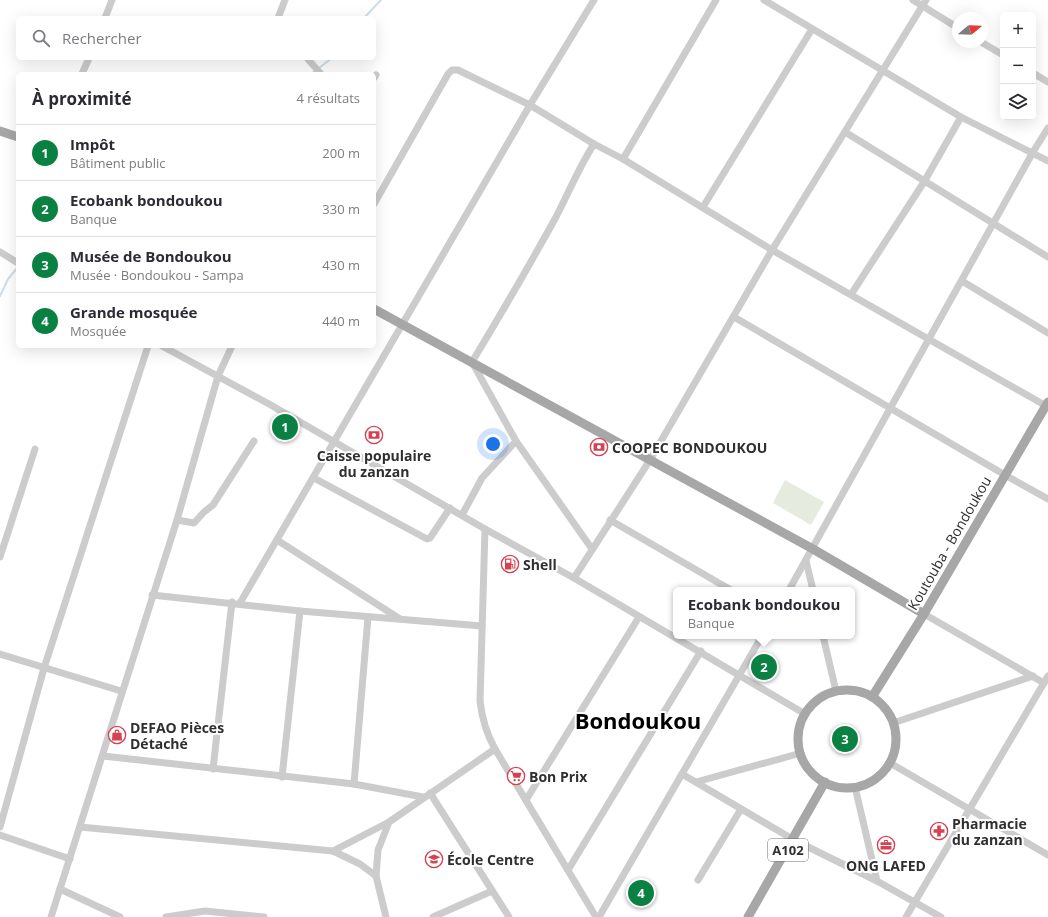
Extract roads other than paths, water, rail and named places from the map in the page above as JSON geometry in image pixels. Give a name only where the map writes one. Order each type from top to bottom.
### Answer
[{"type":"main road","points":[[0,131],[16,136]]},
{"type":"main road","points":[[376,310],[813,549],[924,614]]},
{"type":"main road","name":"Koutouba - Bondoukou","points":[[872,697],[924,614],[1047,405]]},
{"type":"main road","points":[[836,691],[855,691],[872,697],[885,708],[893,723],[896,743],[890,763],[875,779],[855,787],[840,787],[825,782],[810,770],[801,753],[799,733],[806,714],[819,699],[836,691]]},
{"type":"main road","name":"A102","points":[[748,917],[794,840],[825,782]]},
{"type":"street","points":[[106,16],[112,0]]},
{"type":"street","points":[[279,16],[285,0]]},
{"type":"street","points":[[240,604],[314,478],[332,442],[403,325],[530,105],[594,0]]},
{"type":"street","points":[[623,159],[716,0]]},
{"type":"street","points":[[764,0],[961,117],[1048,160]]},
{"type":"street","points":[[913,0],[924,3],[952,24]]},
{"type":"street","points":[[574,578],[650,460],[772,250],[883,72],[924,3]]},
{"type":"street","points":[[704,207],[812,29]]},
{"type":"street","points":[[988,46],[1000,53]]},
{"type":"street","points":[[83,72],[88,60]]},
{"type":"street","points":[[309,60],[319,72]]},
{"type":"street","points":[[376,200],[448,74],[452,70],[458,70],[530,105],[594,144],[623,159],[704,207],[772,250],[1047,405]]},
{"type":"street","points":[[1036,75],[1048,82]]},
{"type":"street","points":[[852,294],[924,182],[961,117]]},
{"type":"street","points":[[791,587],[892,408],[1033,152],[1048,128]]},
{"type":"street","points":[[845,132],[1048,257]]},
{"type":"street","points":[[592,549],[516,441],[472,362],[517,288],[559,211],[581,163],[594,144]]},
{"type":"street","points":[[0,252],[16,262]]},
{"type":"street","points":[[962,281],[1048,333]]},
{"type":"street","points":[[734,317],[1048,499]]},
{"type":"street","points":[[0,827],[44,668],[147,348]]},
{"type":"street","points":[[166,348],[218,376],[485,529],[574,578],[673,636]]},
{"type":"street","points":[[51,917],[103,756],[121,691],[177,520],[218,376],[231,348]]},
{"type":"street","points":[[177,520],[194,523],[213,505],[254,441]]},
{"type":"street","points":[[462,515],[482,478],[516,441]]},
{"type":"street","points":[[0,557],[35,449]]},
{"type":"street","points":[[314,478],[427,539],[430,538],[450,508]]},
{"type":"street","points":[[610,520],[726,587]]},
{"type":"street","points":[[485,529],[480,701],[482,718],[487,735],[495,749],[598,917],[760,639]]},
{"type":"street","points":[[277,540],[401,620]]},
{"type":"street","points":[[806,561],[812,587]]},
{"type":"street","points":[[152,595],[368,617],[482,626]]},
{"type":"street","points":[[213,769],[232,602]]},
{"type":"street","points":[[282,776],[300,610]]},
{"type":"street","points":[[924,614],[1044,683]]},
{"type":"street","points":[[354,784],[368,617]]},
{"type":"street","points":[[526,800],[639,617]]},
{"type":"street","points":[[678,639],[806,714]]},
{"type":"street","points":[[824,639],[836,691]]},
{"type":"street","points":[[568,870],[700,651]]},
{"type":"street","points":[[0,654],[121,691]]},
{"type":"street","points":[[893,723],[1033,676]]},
{"type":"street","points":[[906,917],[1048,676]]},
{"type":"street","points":[[333,851],[389,822],[430,792],[495,749]]},
{"type":"street","points":[[696,782],[801,753]]},
{"type":"street","points":[[103,756],[354,784],[423,797]]},
{"type":"street","points":[[890,763],[1048,855]]},
{"type":"street","points":[[682,774],[794,840],[877,881],[941,917]]},
{"type":"street","points":[[855,787],[877,881]]},
{"type":"street","points":[[430,792],[509,917]]},
{"type":"street","points":[[698,880],[742,809]]},
{"type":"street","points":[[386,917],[376,876],[378,850],[389,822]]},
{"type":"street","points":[[80,827],[333,851],[360,864],[376,876]]},
{"type":"street","points":[[0,835],[70,859]]},
{"type":"street","points":[[60,889],[120,917]]},
{"type":"street","points":[[433,917],[449,914],[492,891]]},
{"type":"street","points":[[166,917],[204,914],[264,917]]},
{"type":"waterway","points":[[366,16],[381,0]]},
{"type":"waterway","points":[[319,68],[329,60]]},
{"type":"waterway","points":[[0,296],[8,279],[16,269]]},
{"type":"place","name":"Impôt","points":[[285,427]]},
{"type":"place","name":"Caisse populaire du zanzan","points":[[374,435]]},
{"type":"place","name":"COOPEC BONDOUKOU","points":[[599,447]]},
{"type":"place","name":"Shell","points":[[510,564]]},
{"type":"place","name":"Ecobank bondoukou","points":[[764,667]]},
{"type":"place","name":"DEFAO Pièces Détaché","points":[[117,735]]},
{"type":"place","name":"Musée de Bondoukou","points":[[845,739]]},
{"type":"place","name":"Bon Prix","points":[[516,776]]},
{"type":"place","name":"Pharmacie du zanzan","points":[[939,831]]},
{"type":"place","name":"ONG LAFED","points":[[886,845]]},
{"type":"place","name":"École Centre","points":[[434,859]]},
{"type":"place","name":"Grande mosquée","points":[[641,893]]},
{"type":"district","name":"Bondoukou","points":[[638,720]]}]
